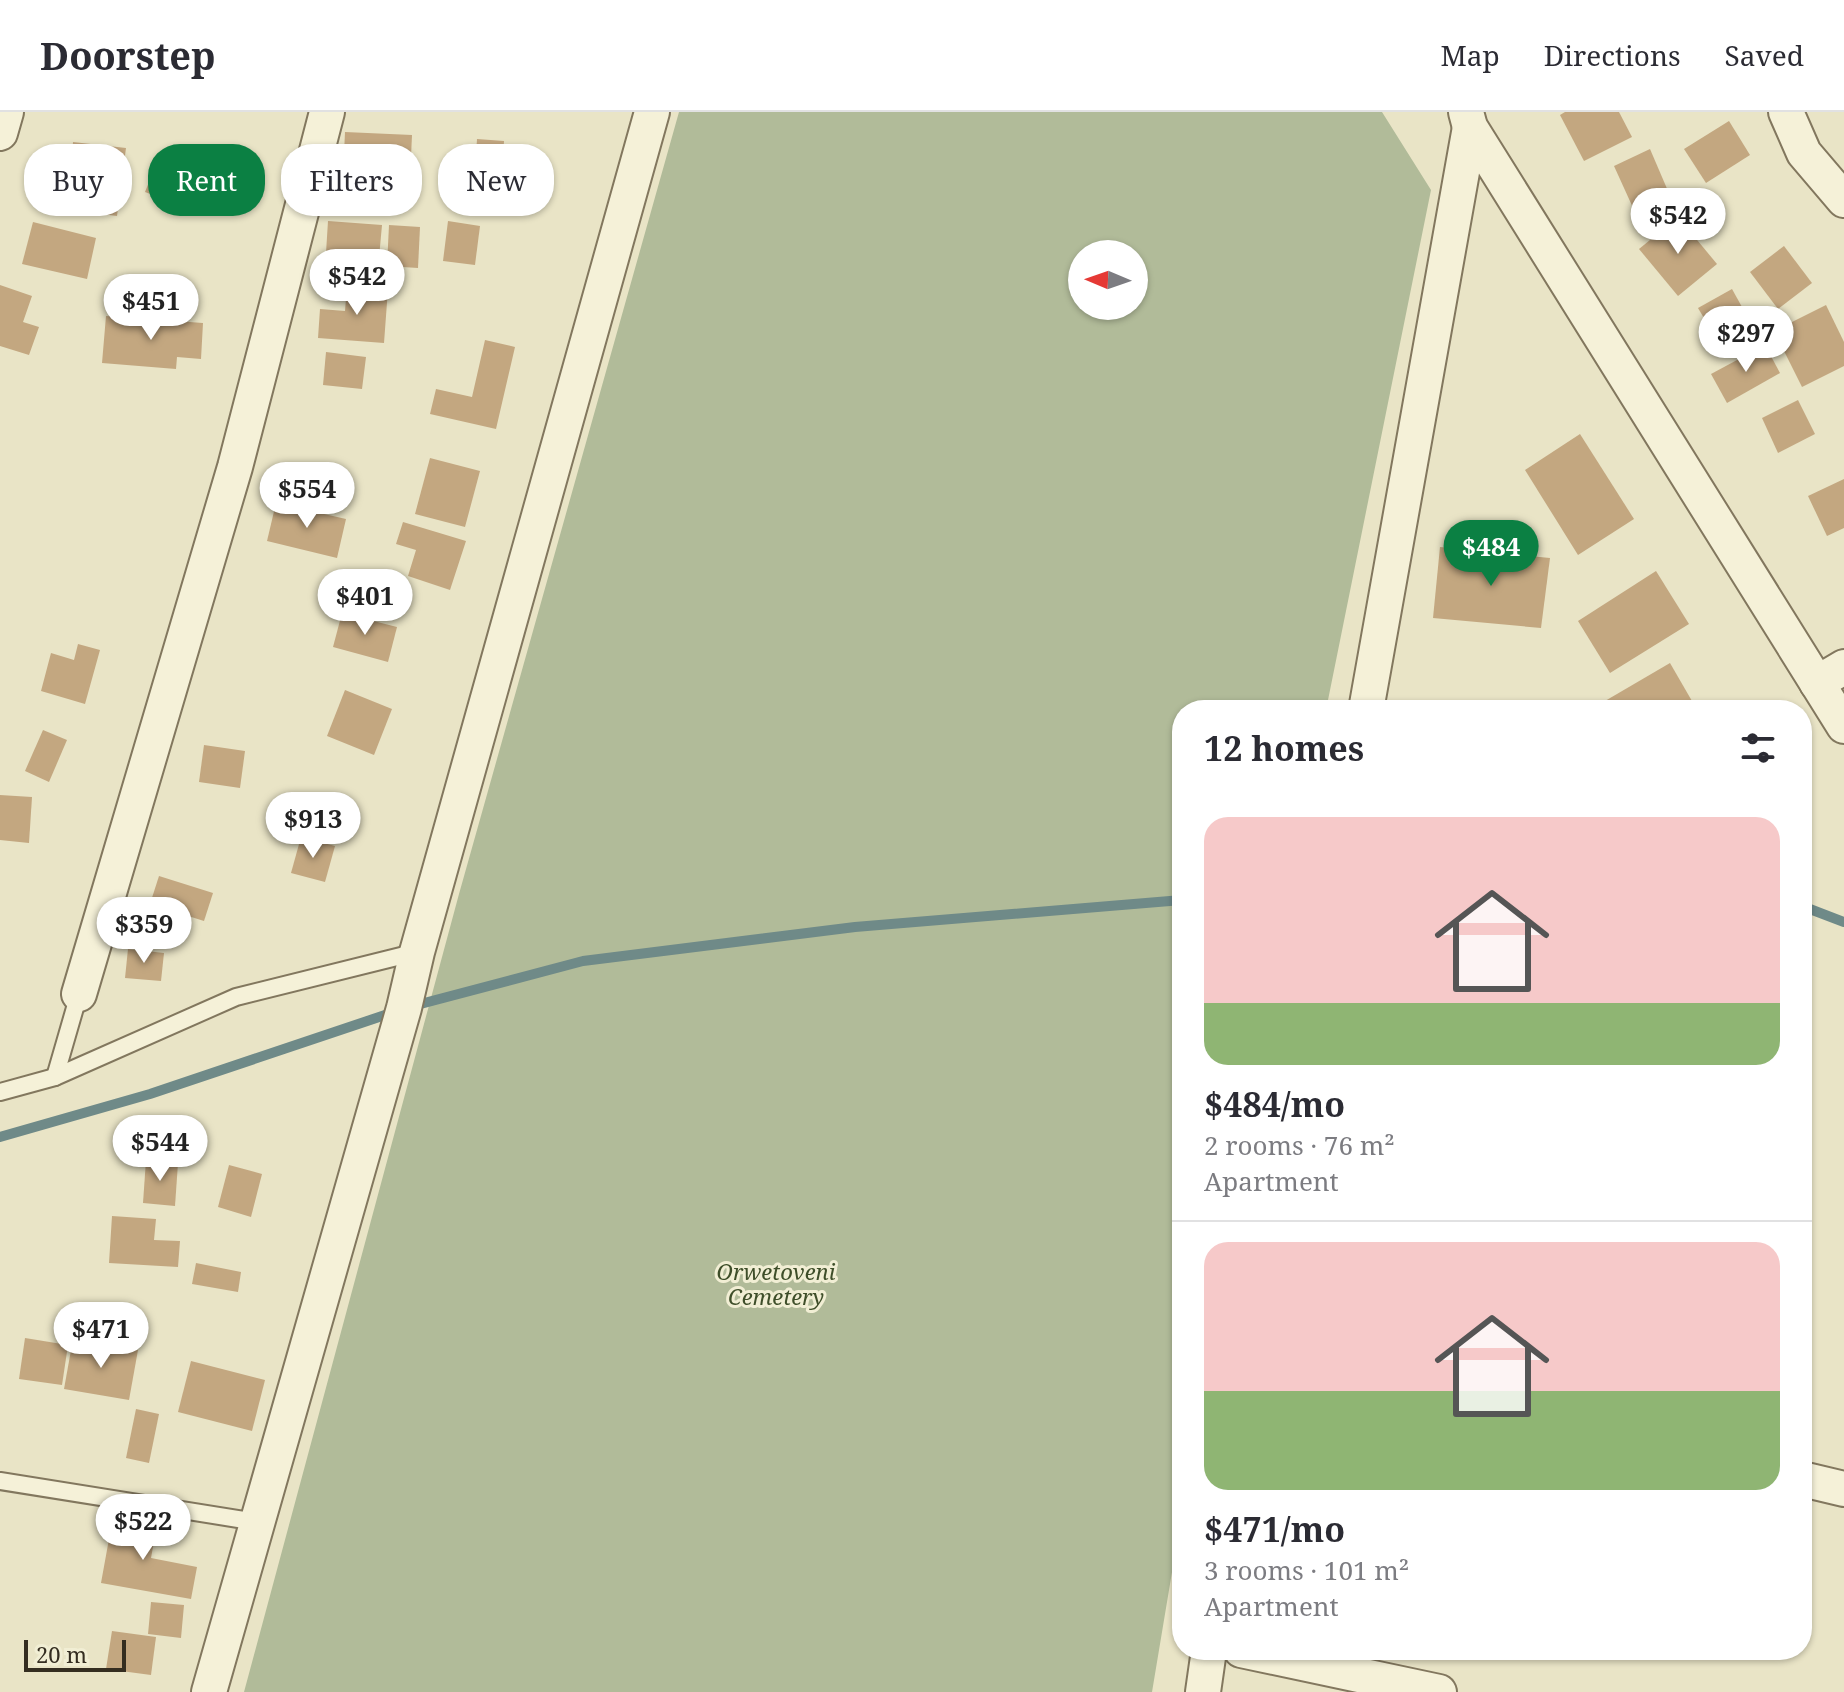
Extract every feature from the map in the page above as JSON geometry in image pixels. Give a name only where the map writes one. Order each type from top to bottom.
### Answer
[{"type":"street","points":[[0,133],[6,112]]},
{"type":"street","points":[[79,994],[235,467],[327,112]]},
{"type":"street","points":[[209,1692],[404,1008],[417,952],[652,112]]},
{"type":"street","points":[[1786,112],[1804,153],[1844,200]]},
{"type":"street","points":[[1468,119],[1831,675],[1844,726]]},
{"type":"street","points":[[1368,700],[1468,119]]},
{"type":"street","points":[[1812,1481],[1844,1489]]},
{"type":"street","points":[[1203,1692],[1208,1660]]},
{"type":"street","points":[[1288,1660],[1439,1692]]},
{"type":"lane","points":[[0,1092],[55,1077],[236,997],[417,952]]},
{"type":"lane","points":[[55,1077],[79,994]]},
{"type":"lane","points":[[0,1481],[257,1522]]},
{"type":"green space","name":"Orwetoveni Cemetery","points":[[679,112],[1382,112],[1431,190],[1328,700],[1172,700],[1172,1572],[1152,1692],[244,1692],[459,894]]},
{"type":"building","points":[[1565,112],[1619,112],[1632,137],[1584,161],[1560,115]]},
{"type":"building","points":[[1729,121],[1750,155],[1706,183],[1684,149]]},
{"type":"building","points":[[345,132],[412,135],[412,144],[344,144]]},
{"type":"building","points":[[477,139],[504,141],[504,144],[477,144]]},
{"type":"building","points":[[1650,149],[1674,205],[1639,221],[1614,166]]},
{"type":"building","points":[[1678,217],[1717,264],[1678,296],[1639,249]]},
{"type":"building","points":[[328,221],[382,225],[379,258],[326,253]]},
{"type":"building","points":[[448,221],[480,226],[475,265],[443,261]]},
{"type":"building","points":[[33,222],[96,238],[87,279],[22,264]]},
{"type":"building","points":[[389,225],[420,227],[418,268],[387,266]]},
{"type":"building","points":[[1784,246],[1812,283],[1778,309],[1750,272]]},
{"type":"building","points":[[0,285],[32,296],[23,322],[39,327],[29,355],[0,346]]},
{"type":"building","points":[[347,286],[388,289],[384,343],[318,338],[320,309],[345,311]]},
{"type":"building","points":[[1732,289],[1757,334],[1724,352],[1698,308]]},
{"type":"building","points":[[1826,305],[1844,342],[1844,366],[1802,387],[1774,331]]},
{"type":"building","points":[[106,316],[203,323],[201,359],[177,357],[176,369],[102,363]]},
{"type":"building","points":[[485,340],[515,347],[496,429],[430,414],[436,389],[472,397]]},
{"type":"building","points":[[1765,345],[1780,373],[1727,403],[1711,374]]},
{"type":"building","points":[[326,352],[366,357],[362,389],[323,385]]},
{"type":"building","points":[[1798,400],[1815,434],[1778,453],[1762,418]]},
{"type":"building","points":[[1580,434],[1634,519],[1578,555],[1525,470]]},
{"type":"building","points":[[430,458],[480,471],[465,527],[415,514]]},
{"type":"building","points":[[1844,479],[1844,528],[1827,536],[1808,496]]},
{"type":"building","points":[[276,503],[346,519],[337,558],[267,541]]},
{"type":"building","points":[[403,522],[466,541],[450,590],[408,576],[416,550],[396,544]]},
{"type":"building","points":[[1440,547],[1550,558],[1541,628],[1433,618]]},
{"type":"building","points":[[1656,571],[1689,624],[1610,673],[1578,621]]},
{"type":"building","points":[[342,613],[397,627],[388,662],[333,647]]},
{"type":"building","points":[[78,644],[100,650],[85,704],[41,691],[51,653],[74,660]]},
{"type":"building","points":[[1670,663],[1691,700],[1607,700]]},
{"type":"building","points":[[345,690],[392,709],[374,755],[327,736]]},
{"type":"building","points":[[43,730],[67,740],[49,782],[25,771]]},
{"type":"building","points":[[204,745],[245,751],[240,788],[199,782]]},
{"type":"building","points":[[0,795],[32,797],[29,843],[0,840]]},
{"type":"building","points":[[301,837],[335,846],[325,882],[291,873]]},
{"type":"building","points":[[159,876],[213,893],[204,921],[150,904]]},
{"type":"building","points":[[128,949],[164,953],[161,981],[125,978]]},
{"type":"building","points":[[146,1160],[178,1163],[175,1206],[143,1203]]},
{"type":"building","points":[[229,1165],[262,1174],[251,1217],[218,1207]]},
{"type":"building","points":[[112,1216],[156,1219],[154,1240],[180,1241],[178,1267],[109,1263]]},
{"type":"building","points":[[196,1263],[241,1272],[238,1292],[192,1284]]},
{"type":"building","points":[[25,1338],[68,1345],[62,1385],[19,1379]]},
{"type":"building","points":[[73,1339],[138,1350],[129,1400],[64,1389]]},
{"type":"building","points":[[191,1361],[265,1380],[252,1431],[178,1412]]},
{"type":"building","points":[[136,1409],[159,1414],[149,1463],[126,1458]]},
{"type":"building","points":[[113,1517],[157,1525],[151,1558],[197,1567],[191,1599],[101,1583]]},
{"type":"building","points":[[151,1602],[184,1605],[181,1638],[148,1634]]},
{"type":"building","points":[[112,1631],[156,1637],[151,1675],[106,1669]]},
{"type":"waterway","points":[[409,1007],[583,961],[855,927],[1172,901]]},
{"type":"waterway","points":[[1812,910],[1844,922]]},
{"type":"waterway","points":[[0,1137],[150,1094],[394,1012]]}]
